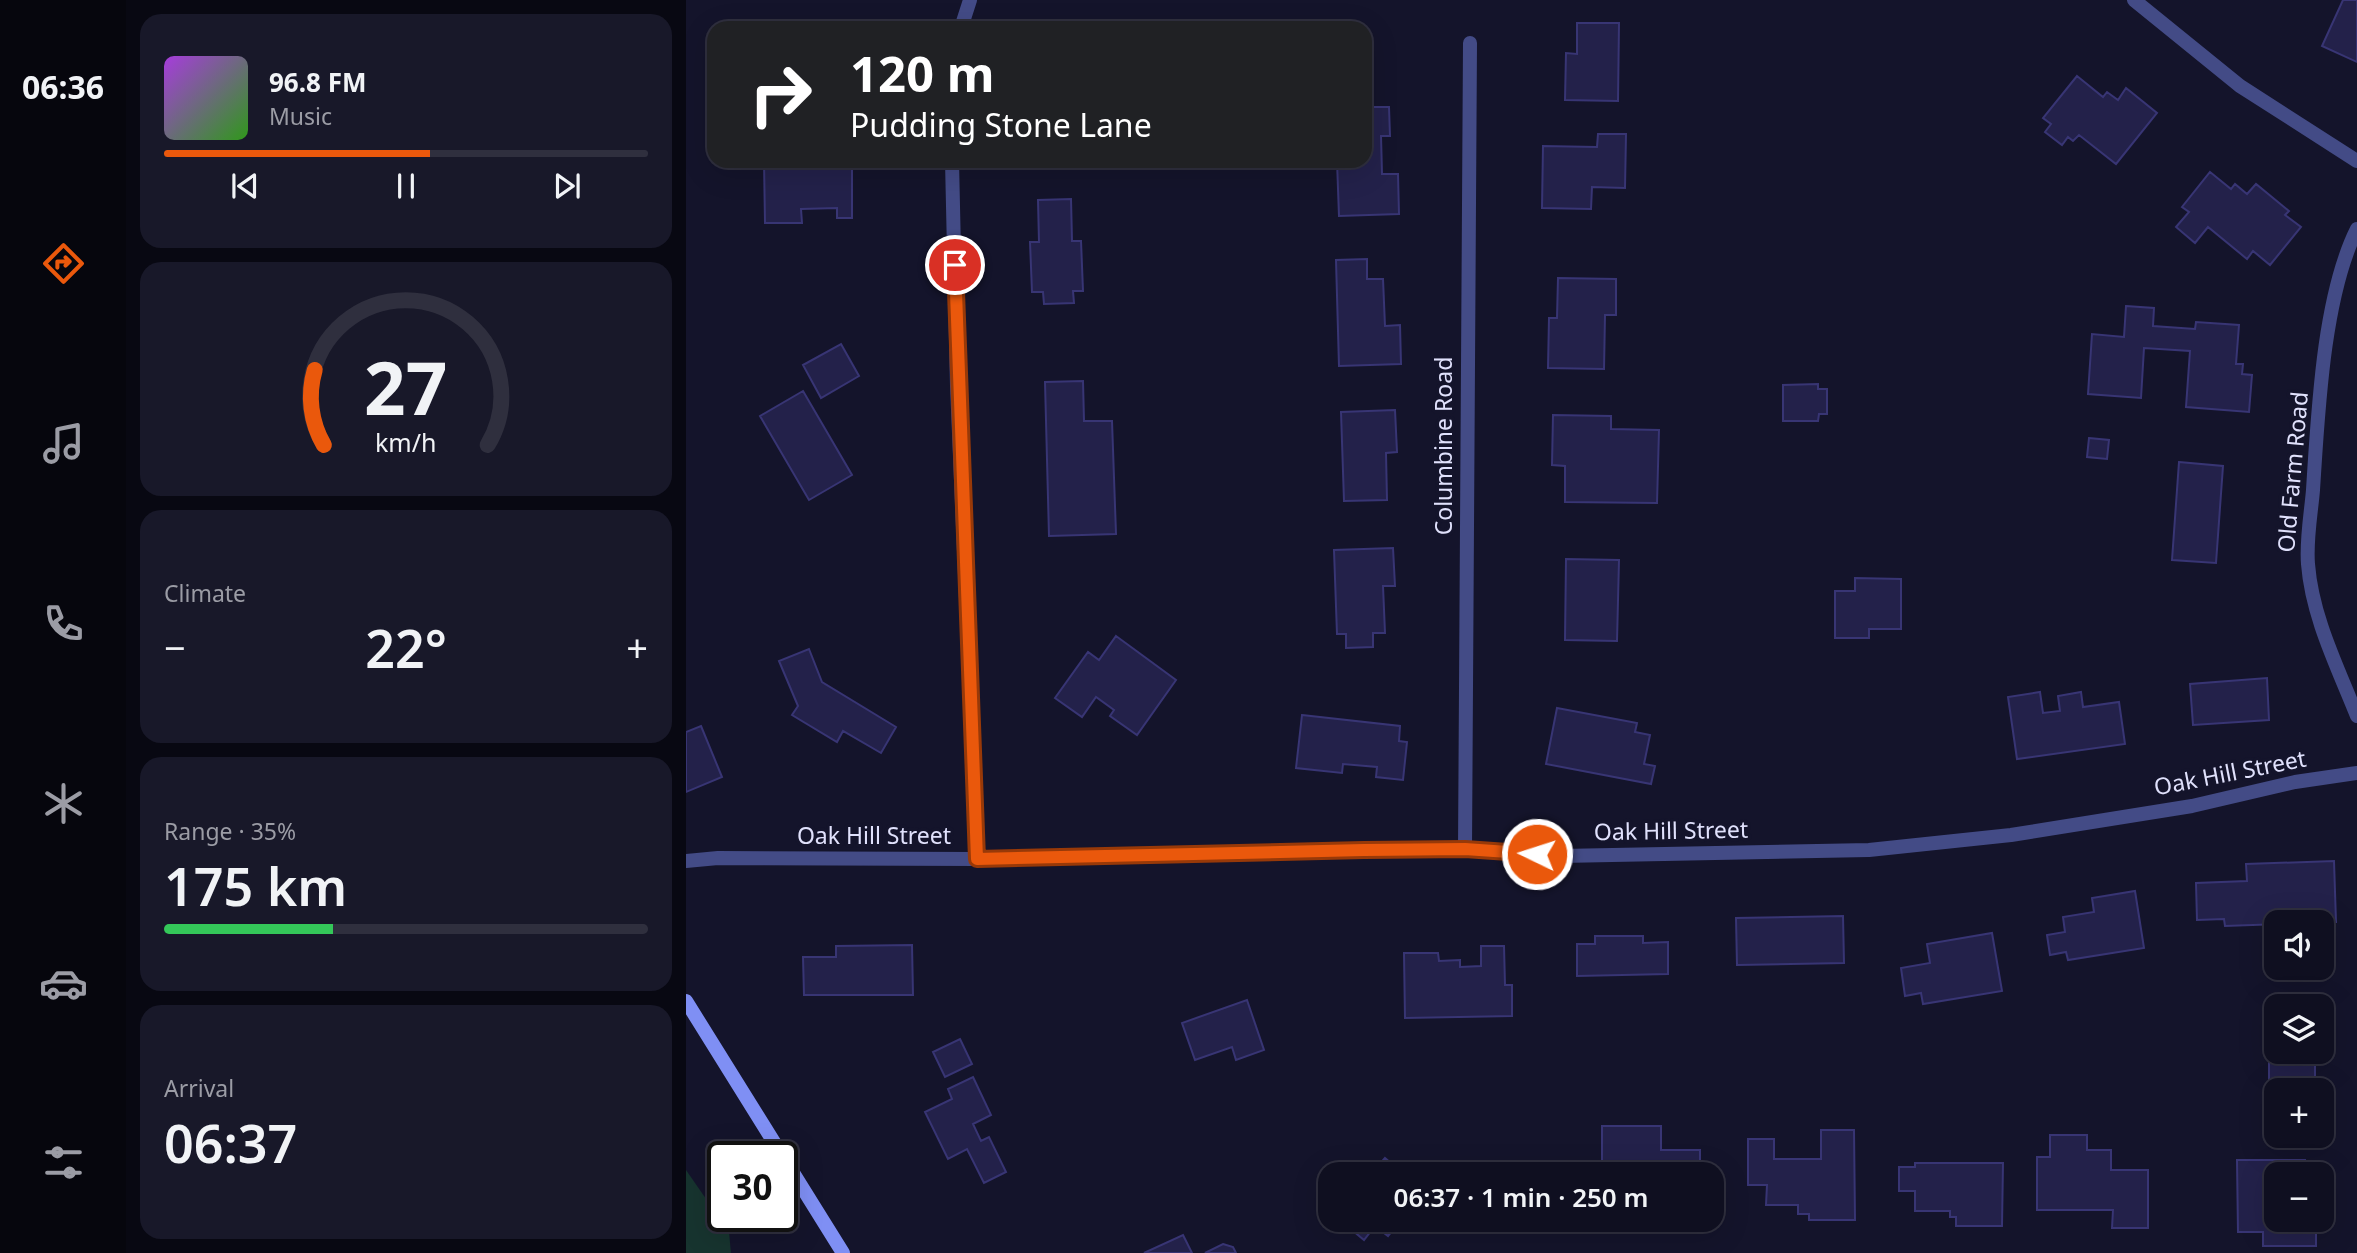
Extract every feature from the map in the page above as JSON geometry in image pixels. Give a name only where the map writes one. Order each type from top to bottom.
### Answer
[{"type":"main road","points":[[686,1001],[843,1253]]},
{"type":"street","points":[[963,21],[970,0]]},
{"type":"street","points":[[2134,0],[2241,86],[2357,161]]},
{"type":"street","name":"Columbine Road","points":[[1465,849],[1470,43]]},
{"type":"street","points":[[952,168],[957,386],[977,859]]},
{"type":"street","name":"Old Farm Road","points":[[2357,229],[2345,252],[2329,334],[2316,438],[2308,564],[2322,626],[2357,716]]},
{"type":"street","name":"Oak Hill Street","points":[[686,861],[718,858],[977,859],[1465,849],[1561,856],[1869,849],[2011,835],[2179,808],[2295,782],[2357,773]]},
{"type":"green space","points":[[686,1170],[707,1200],[707,1232],[729,1232],[731,1253],[686,1253]]},
{"type":"building","points":[[2343,0],[2357,0],[2357,62],[2322,46]]},
{"type":"building","points":[[1577,23],[1619,23],[1618,101],[1565,100],[1566,53],[1577,54]]},
{"type":"building","points":[[2077,76],[2103,97],[2107,92],[2118,100],[2126,88],[2157,113],[2116,164],[2079,135],[2073,141],[2068,137],[2062,145],[2045,132],[2051,124],[2043,118]]},
{"type":"building","points":[[1372,107],[1389,107],[1390,136],[1381,136],[1382,174],[1398,174],[1399,214],[1339,216],[1337,168],[1372,168]]},
{"type":"building","points":[[1598,134],[1626,134],[1625,188],[1592,187],[1591,209],[1542,208],[1543,146],[1597,147]]},
{"type":"building","points":[[764,168],[852,168],[852,218],[837,218],[837,208],[801,209],[802,223],[765,223]]},
{"type":"building","points":[[2210,172],[2231,189],[2235,184],[2247,194],[2256,184],[2289,211],[2285,215],[2301,227],[2270,265],[2253,251],[2247,259],[2208,227],[2195,243],[2176,227],[2189,212],[2182,207]]},
{"type":"building","points":[[1071,199],[1072,241],[1081,241],[1083,291],[1073,291],[1074,303],[1044,304],[1043,292],[1032,292],[1030,242],[1039,242],[1038,200]]},
{"type":"building","points":[[1367,259],[1367,279],[1383,279],[1385,326],[1400,325],[1401,364],[1339,366],[1336,260]]},
{"type":"building","points":[[1558,278],[1616,279],[1616,315],[1605,315],[1604,369],[1548,368],[1549,318],[1557,318]]},
{"type":"building","points":[[2126,306],[2154,308],[2153,326],[2195,329],[2196,322],[2239,325],[2236,364],[2243,364],[2242,374],[2252,375],[2249,412],[2186,407],[2190,351],[2144,348],[2141,398],[2088,394],[2092,334],[2124,337]]},
{"type":"building","points":[[841,344],[859,376],[821,398],[803,365]]},
{"type":"building","points":[[1083,381],[1084,421],[1112,421],[1116,534],[1049,536],[1045,382]]},
{"type":"building","points":[[1818,384],[1818,389],[1827,389],[1827,414],[1819,414],[1818,421],[1783,421],[1783,385]]},
{"type":"building","points":[[803,391],[852,475],[809,500],[760,416]]},
{"type":"building","points":[[1395,410],[1397,452],[1386,453],[1387,500],[1344,501],[1341,412]]},
{"type":"building","points":[[1553,415],[1611,416],[1611,429],[1659,430],[1657,503],[1565,502],[1565,466],[1552,465]]},
{"type":"building","points":[[2089,438],[2109,440],[2107,459],[2087,457]]},
{"type":"building","points":[[2179,462],[2223,466],[2216,563],[2172,560]]},
{"type":"building","points":[[1393,548],[1395,586],[1383,586],[1385,633],[1373,633],[1373,647],[1346,648],[1346,634],[1337,634],[1334,550]]},
{"type":"building","points":[[1566,559],[1619,560],[1617,641],[1565,640]]},
{"type":"building","points":[[1855,578],[1901,579],[1901,629],[1869,629],[1869,638],[1835,638],[1835,591],[1855,591]]},
{"type":"building","points":[[1116,636],[1176,680],[1137,735],[1110,716],[1114,710],[1096,697],[1082,717],[1055,698],[1088,652],[1099,660]]},
{"type":"building","points":[[809,649],[822,682],[896,727],[881,753],[843,731],[837,742],[792,715],[798,706],[779,661]]},
{"type":"building","points":[[2267,678],[2269,720],[2193,725],[2190,684]]},
{"type":"building","points":[[2040,692],[2043,713],[2060,711],[2058,696],[2081,692],[2083,707],[2119,702],[2125,744],[2017,759],[2008,697]]},
{"type":"building","points":[[1557,708],[1637,723],[1635,732],[1650,735],[1644,764],[1655,766],[1651,784],[1546,764]]},
{"type":"building","points":[[1302,715],[1400,726],[1399,741],[1407,742],[1403,780],[1376,777],[1377,767],[1343,764],[1342,773],[1296,768]]},
{"type":"building","points":[[701,726],[722,777],[686,792],[686,732]]},
{"type":"building","points":[[2334,861],[2336,922],[2334,910],[2264,910],[2264,925],[2225,926],[2224,919],[2197,920],[2196,883],[2247,881],[2246,864]]},
{"type":"building","points":[[2135,891],[2144,948],[2068,960],[2066,952],[2050,955],[2047,935],[2065,932],[2063,917],[2094,912],[2092,898]]},
{"type":"building","points":[[1843,916],[1844,963],[1737,965],[1736,918]]},
{"type":"building","points":[[1992,933],[2002,991],[1923,1004],[1921,993],[1905,996],[1901,968],[1930,963],[1927,944]]},
{"type":"building","points":[[1595,936],[1643,936],[1643,943],[1668,942],[1668,974],[1577,976],[1577,944],[1595,944]]},
{"type":"building","points":[[912,945],[913,995],[804,995],[803,957],[836,957],[836,946]]},
{"type":"building","points":[[1481,946],[1504,946],[1505,985],[1512,985],[1512,1016],[1405,1018],[1404,953],[1438,953],[1439,961],[1460,960],[1460,967],[1481,966]]},
{"type":"building","points":[[1247,1000],[1264,1050],[1236,1060],[1232,1047],[1195,1060],[1182,1023]]},
{"type":"building","points":[[960,1039],[972,1064],[945,1077],[933,1052]]},
{"type":"building","points":[[2269,1064],[2315,1064],[2315,1078],[2269,1078]]},
{"type":"building","points":[[973,1077],[991,1115],[973,1124],[981,1141],[989,1137],[1006,1172],[984,1183],[967,1149],[948,1159],[925,1112],[952,1099],[948,1089]]},
{"type":"building","points":[[1602,1126],[1661,1126],[1661,1150],[1700,1150],[1700,1162],[1602,1162]]},
{"type":"building","points":[[1821,1130],[1854,1130],[1855,1220],[1809,1220],[1809,1214],[1798,1214],[1798,1205],[1766,1205],[1767,1185],[1748,1185],[1748,1139],[1774,1139],[1774,1159],[1821,1159]]},
{"type":"building","points":[[2050,1135],[2087,1135],[2087,1150],[2111,1150],[2111,1170],[2148,1170],[2148,1228],[2112,1228],[2113,1210],[2037,1210],[2037,1157],[2050,1157]]},
{"type":"building","points":[[2237,1160],[2305,1160],[2264,1162],[2264,1232],[2316,1232],[2316,1246],[2263,1246],[2263,1232],[2238,1232]]},
{"type":"building","points":[[1915,1163],[2003,1163],[2002,1226],[1956,1226],[1956,1217],[1950,1217],[1950,1211],[1915,1211],[1915,1191],[1899,1191],[1899,1167],[1915,1167]]},
{"type":"building","points":[[1354,1232],[1370,1232],[1364,1240]]},
{"type":"building","points":[[1183,1235],[1192,1253],[1144,1253]]},
{"type":"building","points":[[1223,1244],[1233,1247],[1236,1253],[1205,1253]]},
{"type":"route","points":[[955,265],[957,386],[963,476],[977,859],[1465,849],[1537,854]]}]
